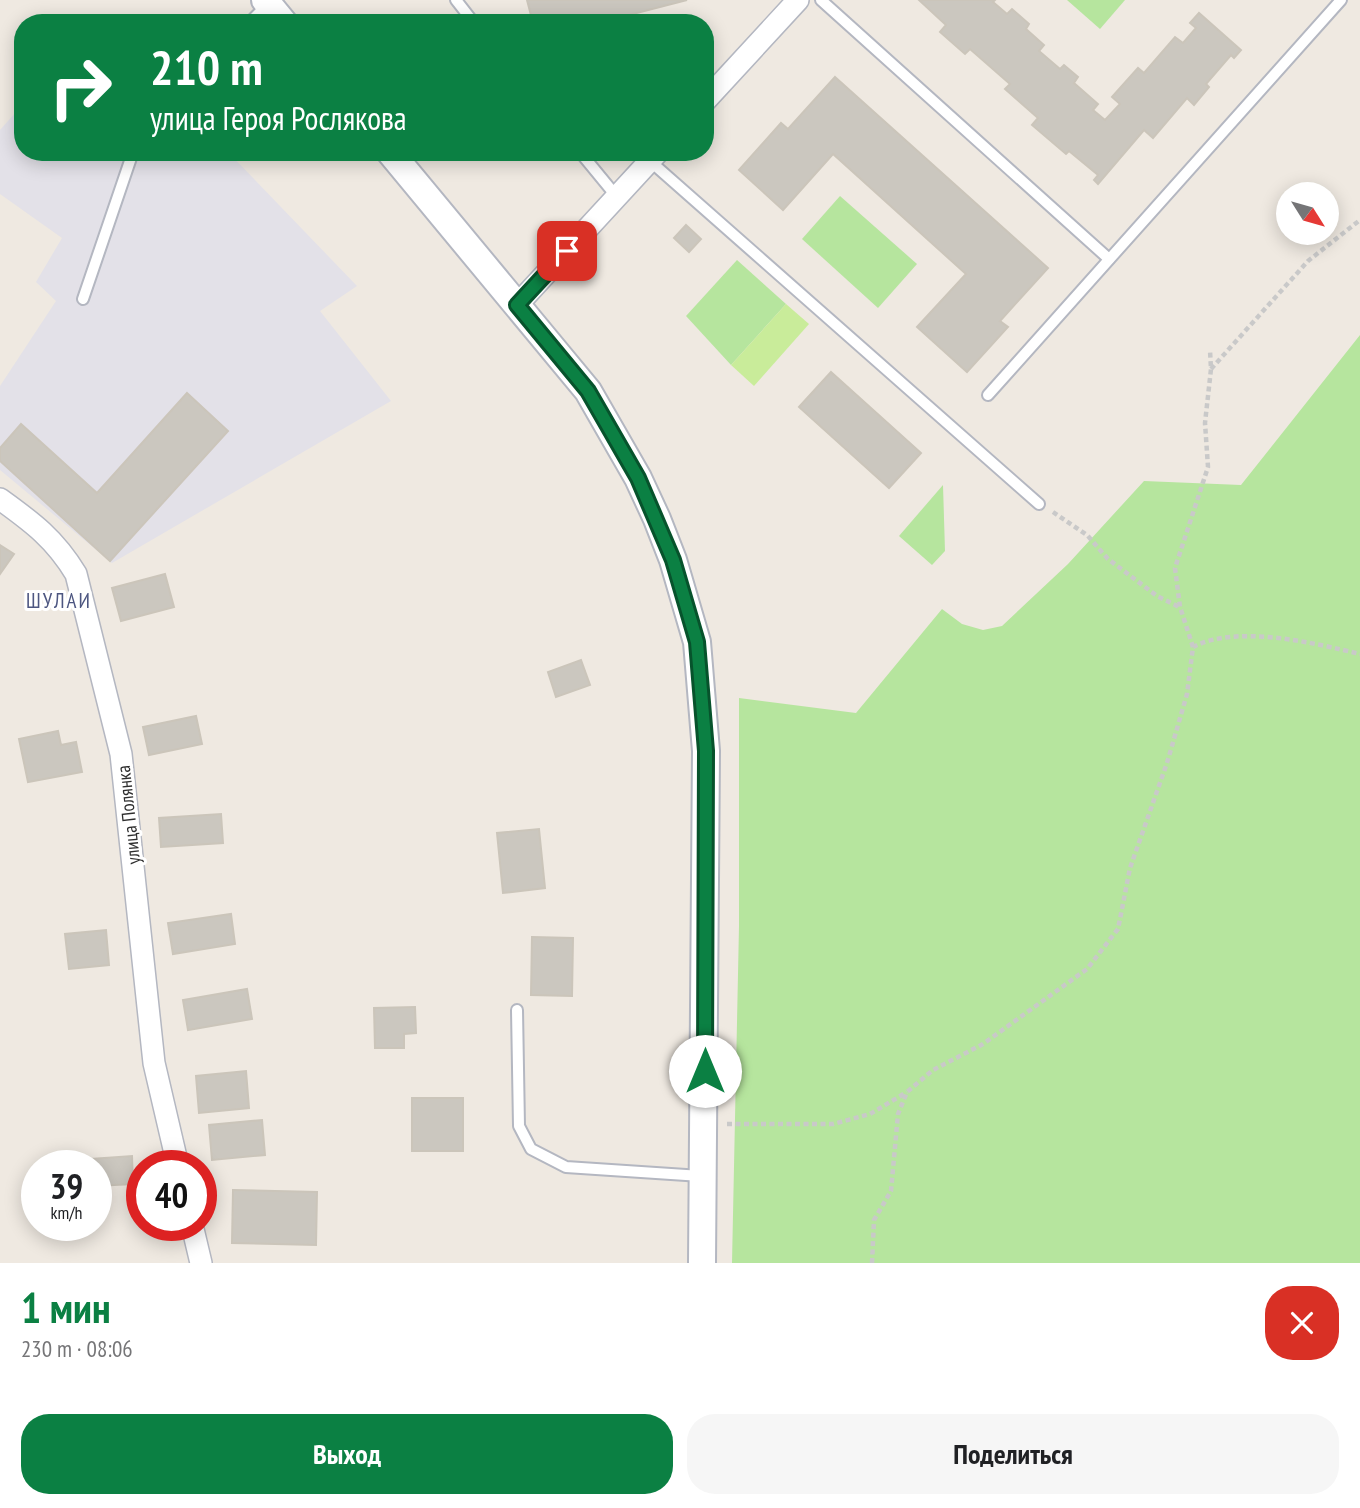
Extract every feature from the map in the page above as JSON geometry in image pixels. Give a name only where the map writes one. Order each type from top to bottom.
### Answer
[{"type":"street","points":[[714,91],[798,0]]},
{"type":"street","points":[[397,161],[588,391],[638,478],[673,560],[697,642],[706,751],[702,1263]]},
{"type":"street","points":[[517,305],[650,161]]},
{"type":"street","name":"улица Полянка","points":[[0,499],[40,528],[62,551],[76,574],[121,754],[153,1063],[174,1150]]},
{"type":"street","points":[[196,1241],[201,1263]]},
{"type":"lane","points":[[821,0],[1109,259]]},
{"type":"lane","points":[[988,395],[1340,0]]},
{"type":"lane","points":[[83,299],[130,161]]},
{"type":"lane","points":[[587,161],[617,197]]},
{"type":"lane","points":[[658,161],[1039,504]]},
{"type":"lane","points":[[517,1010],[519,1126],[531,1149],[566,1167],[704,1176]]},
{"type":"path","points":[[1210,369],[1308,261],[1360,220]]},
{"type":"path","points":[[705,1124],[832,1124],[870,1114],[907,1092],[933,1070],[984,1044],[1087,969],[1118,929],[1130,868],[1167,763],[1187,694],[1193,647],[1180,607],[1175,568],[1208,467],[1205,423],[1210,350]]},
{"type":"path","points":[[1039,504],[1087,535],[1108,559],[1157,596],[1180,607]]},
{"type":"path","points":[[1193,647],[1207,639],[1260,636],[1360,654]]},
{"type":"path","points":[[872,1263],[874,1220],[891,1191],[898,1114],[907,1092]]},
{"type":"shaded area","points":[[14,114],[14,161],[237,161],[357,286],[320,311],[391,401],[112,563],[0,470],[0,386],[56,301],[36,282],[62,238],[0,194],[0,130]]},
{"type":"green space","points":[[1067,0],[1125,0],[1100,29]]},
{"type":"green space","points":[[840,196],[917,264],[878,308],[802,239]]},
{"type":"green space","points":[[737,260],[786,304],[731,365],[686,316]]},
{"type":"green space","points":[[786,304],[809,324],[754,386],[731,365]]},
{"type":"green space","points":[[1360,335],[1360,1263],[732,1263],[739,926],[739,698],[856,713],[942,609],[962,624],[983,630],[1002,626],[1068,564],[1144,481],[1241,485]]},
{"type":"green space","points":[[943,485],[945,551],[932,565],[899,536]]},
{"type":"building","points":[[527,0],[687,0],[633,14],[531,14]]},
{"type":"building","points":[[919,0],[995,0],[993,2],[1007,14],[1012,9],[1029,24],[1026,29],[1044,45],[1039,51],[1060,69],[1064,65],[1078,77],[1074,83],[1098,104],[1093,110],[1105,120],[1120,104],[1112,97],[1138,68],[1144,73],[1175,37],[1183,43],[1196,28],[1190,23],[1199,13],[1241,50],[1234,58],[1231,55],[1206,84],[1209,87],[1194,105],[1187,98],[1153,138],[1144,130],[1098,184],[1094,180],[1098,175],[1069,151],[1066,154],[1032,125],[1038,118],[1005,89],[1010,84],[970,49],[965,54],[940,32],[946,25]]},
{"type":"building","points":[[835,77],[1048,268],[1000,321],[1008,327],[967,372],[917,327],[966,274],[833,154],[783,210],[739,170],[781,123],[788,129]]},
{"type":"building","points":[[686,225],[701,239],[689,252],[674,238]]},
{"type":"building","points":[[831,372],[921,453],[889,488],[799,407]]},
{"type":"building","points":[[187,393],[228,431],[110,561],[0,461],[0,448],[21,424],[97,493]]},
{"type":"building","points":[[0,545],[14,554],[0,574]]},
{"type":"building","points":[[165,574],[174,607],[121,621],[112,588]]},
{"type":"building","points":[[581,660],[590,685],[556,697],[548,672]]},
{"type":"building","points":[[196,716],[202,744],[149,755],[143,727]]},
{"type":"building","points":[[58,731],[61,745],[76,742],[82,772],[28,782],[19,739]]},
{"type":"building","points":[[221,814],[223,843],[161,847],[159,818]]},
{"type":"building","points":[[539,829],[545,888],[503,893],[497,833]]},
{"type":"building","points":[[231,914],[235,944],[173,954],[168,923]]},
{"type":"building","points":[[106,930],[109,965],[69,969],[65,934]]},
{"type":"building","points":[[532,937],[573,938],[572,996],[531,995]]},
{"type":"building","points":[[247,989],[252,1019],[188,1030],[183,1000]]},
{"type":"building","points":[[415,1007],[416,1033],[404,1034],[404,1048],[375,1048],[374,1008]]},
{"type":"building","points":[[246,1071],[249,1108],[199,1113],[196,1076]]},
{"type":"building","points":[[412,1098],[463,1098],[463,1151],[412,1151]]},
{"type":"building","points":[[262,1120],[265,1155],[217,1160],[217,1150],[211,1150],[209,1125]]},
{"type":"building","points":[[126,1156],[126,1184],[112,1185],[112,1157]]},
{"type":"building","points":[[233,1190],[317,1192],[316,1245],[232,1243]]},
{"type":"district","name":"ШУЛАИ","points":[[59,600]]},
{"type":"route","points":[[567,251],[517,305],[588,391],[638,478],[673,560],[697,642],[706,751],[705,1071]]}]
